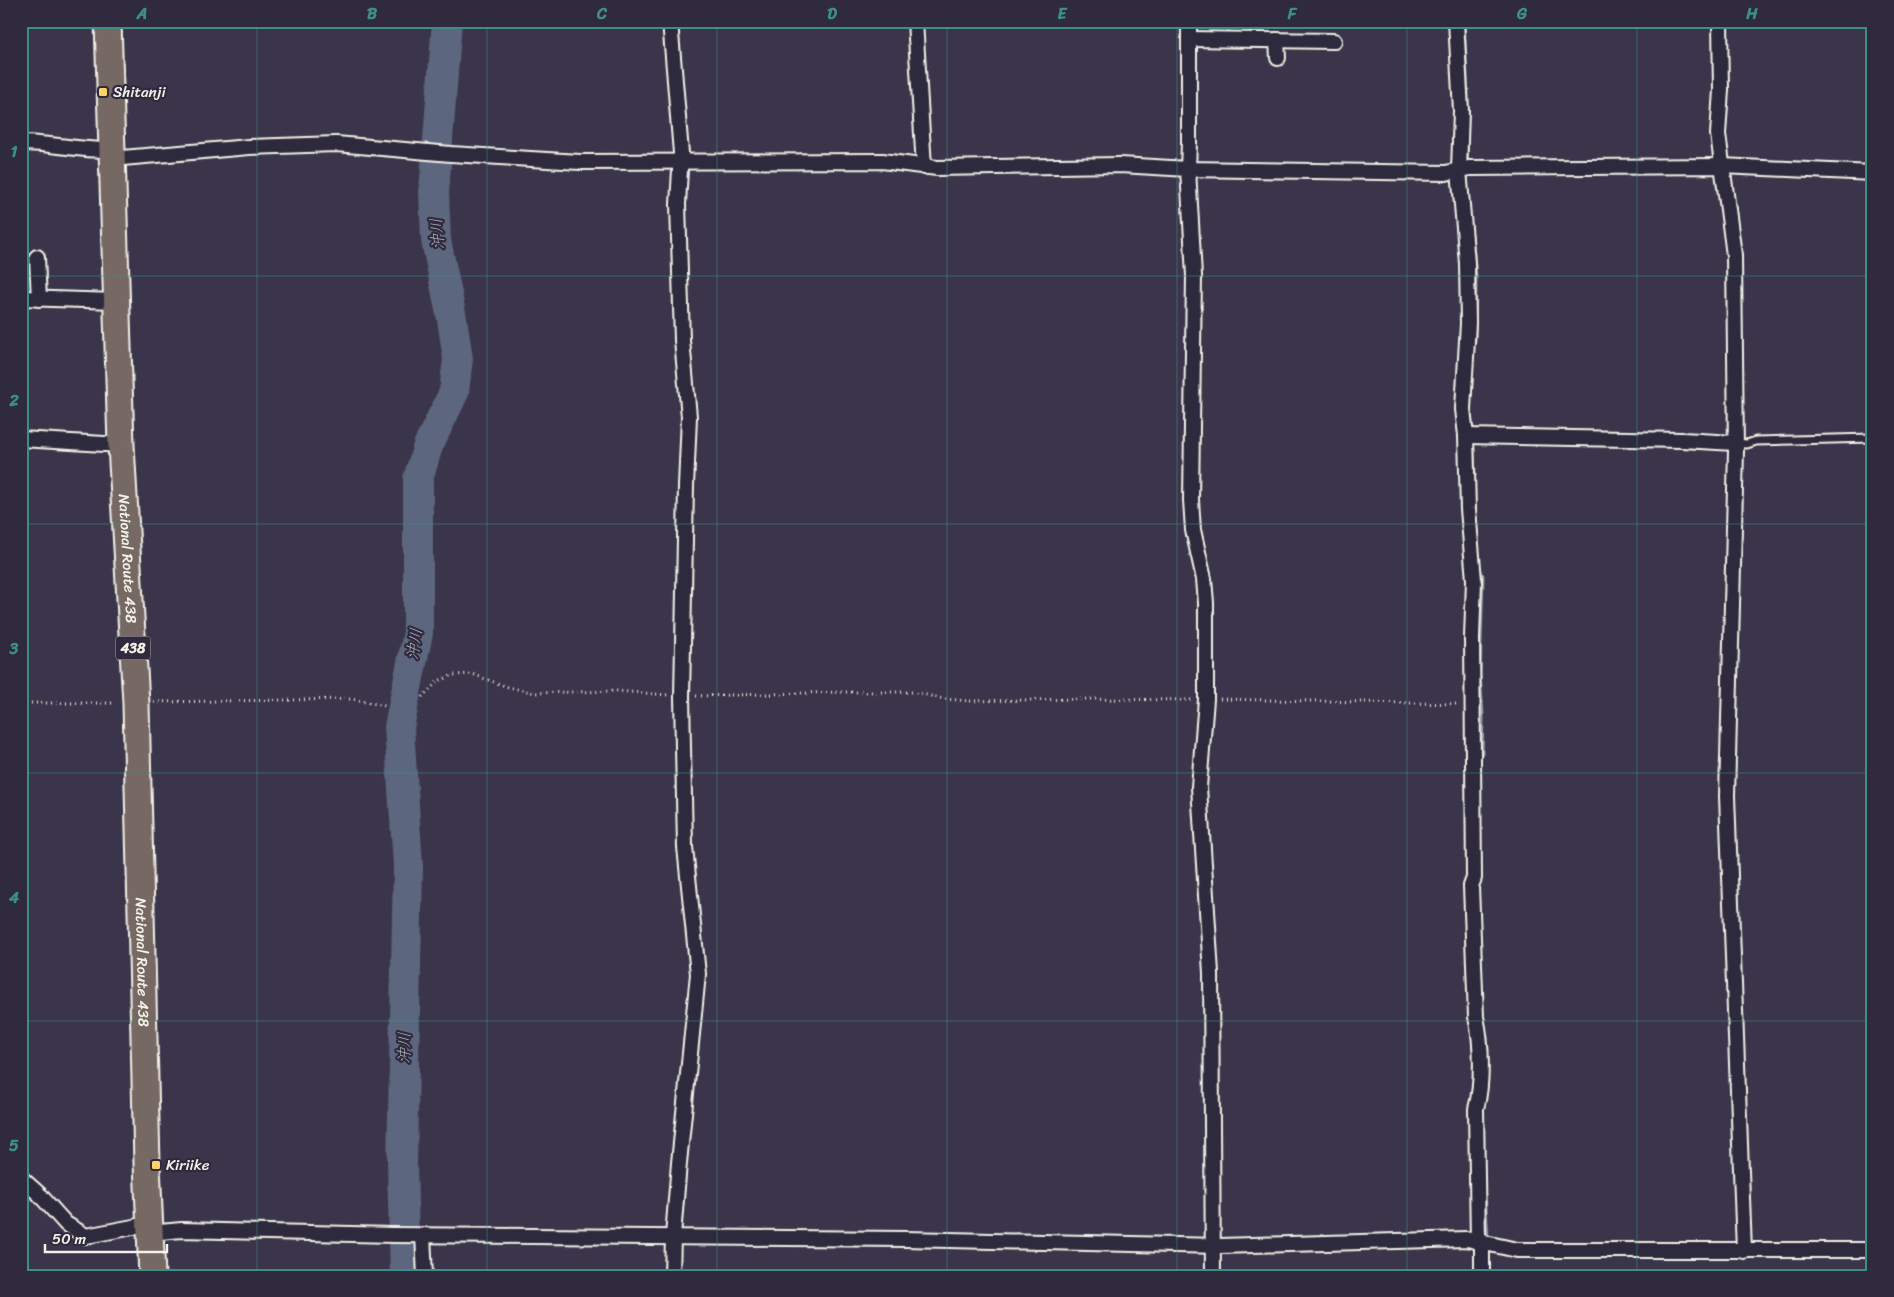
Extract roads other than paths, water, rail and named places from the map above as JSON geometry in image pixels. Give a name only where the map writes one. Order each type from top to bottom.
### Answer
[{"type":"highway","name":"National Route 438","points":[[108,21],[121,445],[136,702],[149,1229],[152,1276]]},
{"type":"street","points":[[670,21],[681,153],[678,204],[682,340],[689,417],[682,697],[684,847],[698,974],[673,1236],[672,1276]]},
{"type":"street","points":[[915,21],[924,167]]},
{"type":"street","points":[[1189,21],[1188,169],[1194,276],[1191,500],[1193,530],[1204,579],[1206,603],[1206,699],[1199,787],[1211,973],[1213,1276]]},
{"type":"street","points":[[1456,21],[1465,169],[1468,323],[1462,409],[1470,436],[1468,509],[1474,580],[1474,878],[1471,886],[1476,1017],[1479,1032],[1480,1094],[1476,1109],[1482,1276]]},
{"type":"street","points":[[1720,21],[1721,90],[1718,134],[1734,255],[1735,443],[1726,796],[1744,1251]]},
{"type":"street","points":[[1189,39],[1334,41]]},
{"type":"street","points":[[1277,40],[1278,58]]},
{"type":"street","points":[[21,143],[37,143],[111,155],[336,144],[451,154],[580,162],[680,160],[882,161],[924,167],[1120,165],[1188,169],[1446,173],[1465,169],[1721,166],[1873,173]]},
{"type":"street","points":[[37,256],[39,299]]},
{"type":"street","points":[[21,298],[116,301]]},
{"type":"street","points":[[1470,436],[1682,440],[1735,443]]},
{"type":"street","points":[[21,440],[121,445]]},
{"type":"street","points":[[21,1178],[39,1194],[66,1224],[86,1236],[149,1229],[393,1236],[673,1236],[687,1238],[915,1239],[1212,1245],[1467,1238],[1480,1243],[1517,1250],[1873,1250]]},
{"type":"street","points":[[419,1235],[425,1276]]},
{"type":"lane","points":[[1735,443],[1873,438]]},
{"type":"waterway","name":"沖川","points":[[405,1276],[402,1164],[408,866],[399,727],[418,633],[418,479],[428,446],[454,392],[458,359],[436,240],[434,192],[447,21]]},
{"type":"waterway","points":[[1463,21],[1467,97],[1466,186]]},
{"type":"waterway","points":[[1470,224],[1475,277],[1474,341]]},
{"type":"waterway","points":[[1473,451],[1474,475]]},
{"type":"waterway","points":[[1478,568],[1482,576],[1479,675],[1482,715],[1481,755]]},
{"type":"waterway","points":[[1484,1194],[1487,1238]]},
{"type":"place","name":"Shitanji","points":[[103,92]]},
{"type":"place","name":"Kiriike","points":[[156,1165]]}]
